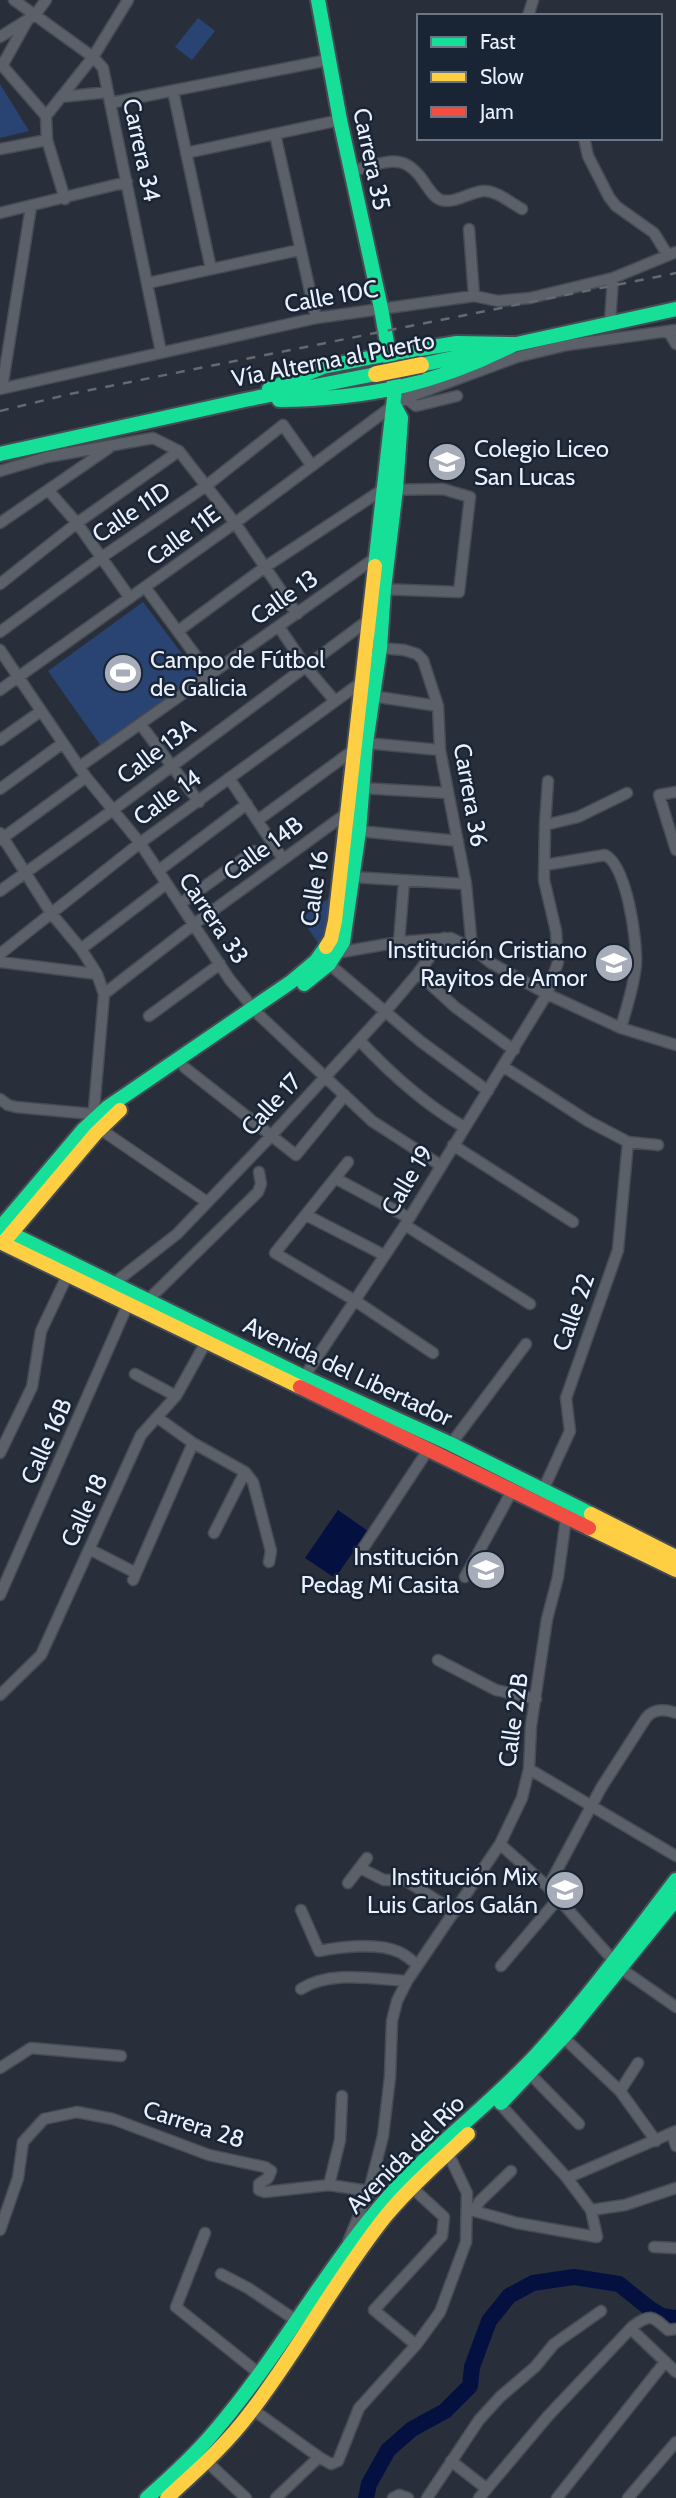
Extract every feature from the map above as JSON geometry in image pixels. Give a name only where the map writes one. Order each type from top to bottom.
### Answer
[{"type":"main road","name":"Carrera 35","points":[[318,0],[340,120],[384,328]]},
{"type":"main road","name":"Vía Alterna al Puerto","points":[[0,454],[676,309]]},
{"type":"main road","name":"Calle 16","points":[[95,1121],[112,1116],[184,1067],[332,958],[343,942],[359,831],[363,680],[371,618],[379,589],[389,489],[390,419],[395,400],[384,328]]},
{"type":"main road","points":[[245,400],[293,377],[323,367],[457,343],[515,344]]},
{"type":"main road","points":[[245,400],[395,400],[417,385],[469,368],[515,344]]},
{"type":"main road","name":"Calle 16","points":[[3,1235],[108,1107],[256,1012],[316,961],[331,939],[341,880],[347,813],[380,648],[379,589],[375,558],[389,489]]},
{"type":"main road","name":"Avenida del Libertador","points":[[3,1235],[68,1274],[206,1342],[451,1444],[676,1557]]},
{"type":"main road","name":"Avenida del Libertador","points":[[3,1235],[148,1300],[428,1450],[676,1570]]},
{"type":"main road","name":"Avenida del Río","points":[[147,2498],[214,2435],[331,2281],[385,2217],[407,2184],[448,2153],[531,2075],[564,2038],[676,1880]]},
{"type":"main road","name":"Avenida del Río","points":[[331,2281],[343,2252],[538,2053],[676,1899]]},
{"type":"main road","name":"Avenida del Río","points":[[167,2498],[225,2444],[252,2409],[303,2320]]},
{"type":"street","name":"Carrera 34","points":[[14,0],[31,18],[93,57],[103,68],[161,352]]},
{"type":"street","points":[[46,0],[1,64],[46,116],[47,140],[65,199]]},
{"type":"street","points":[[46,116],[93,57],[128,0]]},
{"type":"street","points":[[0,37],[31,18]]},
{"type":"street","points":[[61,97],[109,98],[173,91],[328,60]]},
{"type":"street","points":[[173,91],[211,269]]},
{"type":"street","points":[[186,153],[340,120]]},
{"type":"street","points":[[275,134],[316,318]]},
{"type":"street","points":[[0,149],[47,140]]},
{"type":"street","name":"Calle 10C","points":[[1,389],[316,318],[474,296],[498,301],[530,298],[613,278],[672,253],[654,233],[616,206],[609,197],[588,156],[584,140]]},
{"type":"street","points":[[351,171],[389,162],[406,162],[417,170],[431,193],[440,200],[485,191],[494,193],[522,209]]},
{"type":"street","points":[[0,213],[127,182]]},
{"type":"street","points":[[1,389],[31,206]]},
{"type":"street","points":[[469,229],[474,296]]},
{"type":"street","points":[[148,283],[299,250]]},
{"type":"street","points":[[610,323],[613,278]]},
{"type":"street","points":[[672,330],[676,344]]},
{"type":"street","name":"Calle 11E","points":[[0,690],[235,523],[395,400],[516,357],[568,345],[672,330]]},
{"type":"street","points":[[395,400],[416,406],[457,396]]},
{"type":"street","name":"Calle 11D","points":[[0,632],[102,557],[206,486],[283,425],[312,466]]},
{"type":"street","points":[[0,471],[47,457],[153,438],[179,451],[235,523],[298,614]]},
{"type":"street","points":[[0,523],[113,445]]},
{"type":"street","points":[[0,584],[77,523],[179,451]]},
{"type":"street","points":[[178,631],[265,567],[389,489],[443,489],[470,497],[459,592],[379,589]]},
{"type":"street","points":[[48,490],[77,523],[130,597]]},
{"type":"street","name":"Calle 13","points":[[79,767],[375,558]]},
{"type":"street","points":[[145,587],[210,676]]},
{"type":"street","name":"Calle 13A","points":[[0,891],[371,618]]},
{"type":"street","points":[[279,627],[306,667],[335,701]]},
{"type":"street","name":"Carrera 36","points":[[380,648],[417,654],[423,660],[438,706],[440,750],[466,884],[472,948]]},
{"type":"street","name":"Carrera 33","points":[[0,650],[86,777],[140,844],[193,925],[256,1012],[372,1121],[440,1165]]},
{"type":"street","name":"Calle 14","points":[[0,954],[140,844],[363,680]]},
{"type":"street","points":[[372,696],[438,706]]},
{"type":"street","points":[[0,740],[41,711]]},
{"type":"street","points":[[141,725],[199,802]]},
{"type":"street","points":[[0,789],[63,743]]},
{"type":"street","points":[[258,820],[360,746],[440,750]]},
{"type":"street","points":[[86,777],[1,837],[51,913],[81,949],[97,974],[104,994],[95,1121]]},
{"type":"street","points":[[229,778],[283,859]]},
{"type":"street","name":"Calle 19","points":[[301,1381],[407,1221],[547,993],[558,962],[556,931],[544,880],[548,781]]},
{"type":"street","points":[[361,788],[448,793]]},
{"type":"street","points":[[676,792],[659,796],[676,850]]},
{"type":"street","points":[[545,825],[578,817],[627,793]]},
{"type":"street","points":[[158,871],[247,804]]},
{"type":"street","name":"Calle 14B","points":[[104,994],[193,925],[347,813]]},
{"type":"street","points":[[359,831],[458,841]]},
{"type":"street","points":[[180,904],[254,851]]},
{"type":"street","points":[[545,865],[605,855],[613,861],[626,888],[636,964],[621,1028]]},
{"type":"street","points":[[352,877],[466,884]]},
{"type":"street","points":[[399,942],[404,881]]},
{"type":"street","points":[[81,949],[166,884]]},
{"type":"street","points":[[443,938],[451,938],[472,948],[491,963],[621,1028],[676,1045]]},
{"type":"street","name":"Calle 16","points":[[332,958],[399,942],[443,938]]},
{"type":"street","name":"Calle 17","points":[[113,1284],[177,1234],[270,1137],[385,1012],[443,938]]},
{"type":"street","points":[[332,958],[385,1012],[488,1091]]},
{"type":"street","points":[[0,962],[97,974]]},
{"type":"street","points":[[149,1016],[220,964]]},
{"type":"street","points":[[418,973],[455,1007],[514,1050]]},
{"type":"street","points":[[359,1041],[390,1072],[439,1112],[464,1127]]},
{"type":"street","points":[[184,1067],[296,1155],[345,1096]]},
{"type":"street","points":[[504,1067],[588,1121],[628,1142],[658,1145]]},
{"type":"street","points":[[0,1099],[16,1107],[95,1121],[207,1202]]},
{"type":"street","name":"Calle 22","points":[[543,1490],[570,1432],[566,1398],[618,1250],[628,1142]]},
{"type":"street","points":[[453,1145],[573,1222]]},
{"type":"street","points":[[348,1162],[275,1253],[354,1300],[433,1353]]},
{"type":"street","points":[[148,1300],[258,1192],[261,1184],[259,1172]]},
{"type":"street","points":[[335,1178],[407,1221],[484,1276],[530,1304]]},
{"type":"street","points":[[306,1214],[384,1255]]},
{"type":"street","points":[[0,1453],[32,1387],[41,1331],[68,1274]]},
{"type":"street","name":"Calle 16B","points":[[0,1595],[128,1304]]},
{"type":"street","name":"Calle 18","points":[[0,1695],[41,1655],[141,1435],[176,1396],[206,1342]]},
{"type":"street","points":[[451,1444],[526,1345]]},
{"type":"street","points":[[135,1374],[176,1396]]},
{"type":"street","points":[[158,1418],[193,1443],[245,1472],[253,1482],[271,1551],[268,1562]]},
{"type":"street","points":[[89,1549],[135,1577],[193,1443]]},
{"type":"street","points":[[362,1550],[428,1450]]},
{"type":"street","points":[[214,1534],[245,1472]]},
{"type":"street","points":[[465,1577],[512,1491]]},
{"type":"street","name":"Calle 22B","points":[[343,2252],[369,2191],[383,2136],[390,2077],[392,2021],[397,2001],[407,1981],[500,1844],[522,1798],[529,1769],[531,1726],[547,1619],[558,1577],[566,1517]]},
{"type":"street","points":[[438,1660],[496,1690],[536,1699]]},
{"type":"street","points":[[548,1887],[590,1807],[650,1713],[667,1709],[676,1713]]},
{"type":"street","points":[[529,1769],[676,1856]]},
{"type":"street","points":[[500,1844],[548,1887],[617,1964],[676,2007]]},
{"type":"street","points":[[348,1883],[367,1858]]},
{"type":"street","points":[[360,1868],[384,1880],[405,1880],[455,1912]]},
{"type":"street","points":[[500,1966],[558,1899]]},
{"type":"street","points":[[301,1909],[319,1951],[346,1946],[392,1949],[401,1952],[418,1965]]},
{"type":"street","points":[[301,1989],[315,1980],[338,1978],[407,1981]]},
{"type":"street","points":[[564,2038],[620,2091],[656,2141]]},
{"type":"street","points":[[0,2068],[31,2048],[121,2056]]},
{"type":"street","points":[[620,2091],[638,2063]]},
{"type":"street","points":[[531,2075],[579,2124]]},
{"type":"street","points":[[342,2096],[340,2140],[328,2185],[369,2191]]},
{"type":"street","points":[[470,2210],[517,2223],[597,2237],[591,2210],[568,2178],[500,2104]]},
{"type":"street","name":"Carrera 28","points":[[0,2230],[18,2178],[23,2142],[44,2119],[77,2112],[113,2119],[209,2155],[265,2167],[271,2171],[268,2178],[259,2184],[260,2190],[297,2190],[328,2185]]},
{"type":"street","points":[[568,2178],[674,2132],[676,2146]]},
{"type":"street","points":[[252,2409],[319,2458],[331,2464],[338,2461],[359,2408],[416,2345],[440,2312],[466,2242],[470,2210],[467,2193],[448,2153]]},
{"type":"street","points":[[470,2210],[511,2171]]},
{"type":"street","points":[[407,2184],[444,2217],[442,2236],[374,2310],[416,2345]]},
{"type":"street","points":[[591,2210],[625,2205],[676,2188]]},
{"type":"street","points":[[205,2233],[176,2307],[261,2375]]},
{"type":"street","points":[[654,2247],[676,2248]]},
{"type":"street","points":[[221,2274],[303,2320]]},
{"type":"street","points":[[428,2498],[479,2420],[500,2397],[535,2367],[564,2336],[601,2311]]},
{"type":"street","points":[[479,2498],[548,2416],[631,2329],[645,2318],[654,2318],[668,2330],[676,2329]]},
{"type":"street","points":[[631,2329],[676,2372]]},
{"type":"street","points":[[557,2498],[665,2362]]},
{"type":"street","points":[[628,2498],[676,2442]]},
{"type":"street","points":[[276,2498],[319,2458]]},
{"type":"street","points":[[206,2461],[246,2498]]},
{"type":"street","points":[[451,2462],[487,2489]]},
{"type":"street","points":[[393,2498],[398,2495],[408,2498]]},
{"type":"shaded area","points":[[198,18],[215,31],[192,60],[175,47]]},
{"type":"shaded area","points":[[0,84],[29,131],[0,138]]},
{"type":"shaded area","name":"Campo de Fútbol de Galicia","points":[[143,602],[198,675],[101,746],[48,671]]},
{"type":"shaded area","points":[[332,896],[328,935],[320,946],[301,918]]},
{"type":"shaded area","points":[[338,1510],[368,1531],[335,1578],[305,1558]]},
{"type":"waterway","points":[[366,2498],[369,2484],[388,2450],[412,2429],[445,2411],[470,2386],[472,2367],[489,2321],[509,2296],[533,2283],[574,2277],[619,2284],[662,2316],[676,2318]]},
{"type":"railway","points":[[0,411],[70,394],[676,273]]},
{"type":"traffic: fast","points":[[318,0],[395,389],[375,566]]},
{"type":"traffic: fast","points":[[421,365],[676,309]]},
{"type":"traffic: fast","points":[[269,389],[323,367],[389,354],[457,343],[513,344]]},
{"type":"traffic: fast","points":[[279,400],[342,396],[401,387],[458,369],[515,344]]},
{"type":"traffic: fast","points":[[0,454],[376,374]]},
{"type":"traffic: fast","points":[[304,984],[329,964],[343,942],[359,831],[366,743],[380,648],[396,489],[401,418],[394,405]]},
{"type":"traffic: fast","points":[[0,1228],[83,1130],[108,1107],[291,982],[316,961],[326,947]]},
{"type":"traffic: fast","points":[[4,1230],[591,1514]]},
{"type":"traffic: fast","points":[[147,2498],[199,2449],[237,2404],[378,2209],[416,2168],[537,2054],[591,1990],[676,1880]]},
{"type":"traffic: fast","points":[[501,2103],[570,2030],[676,1899]]},
{"type":"traffic: slow","points":[[376,374],[421,365]]},
{"type":"traffic: slow","points":[[326,947],[331,939],[335,921],[375,566]]},
{"type":"traffic: slow","points":[[3,1243],[96,1133],[120,1110]]},
{"type":"traffic: slow","points":[[0,1242],[300,1387]]},
{"type":"traffic: slow","points":[[591,1514],[676,1557]]},
{"type":"traffic: slow","points":[[589,1528],[676,1570]]},
{"type":"traffic: slow","points":[[167,2498],[240,2426],[385,2217],[415,2184],[468,2134]]},
{"type":"traffic: jam","points":[[300,1387],[589,1528]]},
{"type":"place","name":"Colegio Liceo San Lucas","points":[[447,462]]},
{"type":"place","name":"Campo de Fútbol de Galicia","points":[[123,673]]},
{"type":"place","name":"Institución Cristiano Rayitos de Amor","points":[[614,963]]},
{"type":"place","name":"Institución Pedag Mi Casita","points":[[486,1570]]},
{"type":"place","name":"Institución Mix Luis Carlos Galán","points":[[565,1890]]}]
